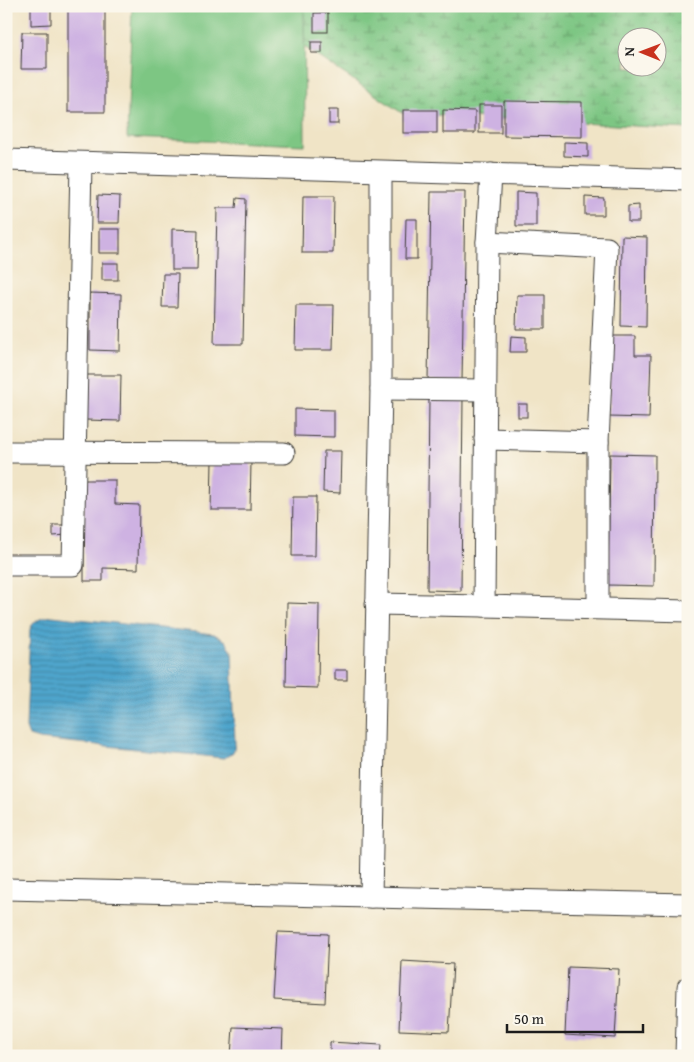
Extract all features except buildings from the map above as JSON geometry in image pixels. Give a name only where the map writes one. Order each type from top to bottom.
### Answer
[{"type":"street","points":[[6,160],[381,173],[491,174],[688,180]]},
{"type":"street","points":[[6,565],[73,566],[82,162]]},
{"type":"street","points":[[370,897],[381,388],[381,173]]},
{"type":"street","points":[[484,606],[487,242],[491,174]]},
{"type":"street","points":[[487,242],[607,248],[598,442],[598,608]]},
{"type":"street","points":[[381,388],[485,390]]},
{"type":"street","points":[[485,439],[598,442]]},
{"type":"street","points":[[6,452],[284,453]]},
{"type":"street","points":[[376,604],[688,611]]},
{"type":"street","points":[[6,889],[688,904]]},
{"type":"street","points":[[686,1056],[688,987]]},
{"type":"green space","points":[[132,6],[304,6],[305,145],[127,138]]},
{"type":"green space","points":[[244,6],[688,6],[688,129],[402,113]]},
{"type":"water","points":[[52,616],[214,634],[226,641],[232,652],[235,744],[233,753],[224,758],[39,739],[29,736],[26,728],[30,629],[36,621]]}]
